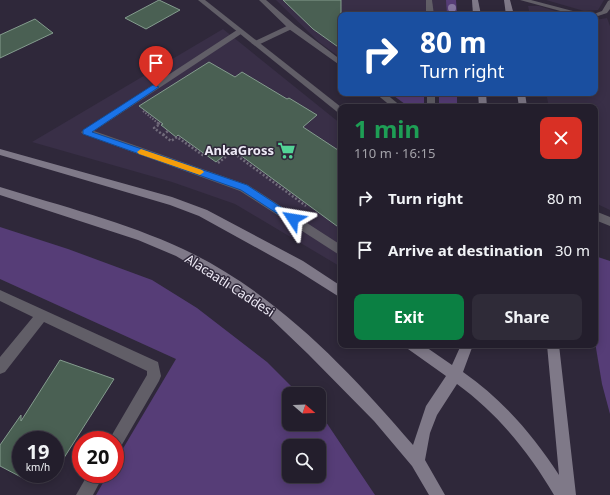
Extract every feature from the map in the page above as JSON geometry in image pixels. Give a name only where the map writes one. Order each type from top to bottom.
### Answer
[{"type":"main road","points":[[475,0],[477,12]]},
{"type":"main road","points":[[507,0],[509,12]]},
{"type":"main road","points":[[0,152],[172,201],[202,213],[299,265],[338,291]]},
{"type":"main road","name":"Alacaatlı Caddesi","points":[[0,191],[141,236],[180,252],[224,278],[265,305],[313,349],[379,416],[417,461],[437,495]]},
{"type":"main road","points":[[416,348],[490,402],[518,431],[549,473],[562,495]]},
{"type":"main road","points":[[417,461],[423,433],[431,411],[455,375],[466,348]]},
{"type":"main road","points":[[553,348],[568,495]]},
{"type":"street","points":[[201,0],[338,110]]},
{"type":"street","points":[[262,0],[292,27],[338,62]]},
{"type":"street","points":[[429,0],[430,12]]},
{"type":"street","points":[[523,0],[572,12]]},
{"type":"street","points":[[598,14],[605,12],[610,2]]},
{"type":"street","points":[[255,44],[292,27]]},
{"type":"street","points":[[240,32],[86,132],[244,188],[338,249]]},
{"type":"street","points":[[383,96],[394,104]]},
{"type":"street","points":[[598,216],[610,222]]},
{"type":"street","points":[[0,295],[153,367],[154,376],[122,431]]},
{"type":"street","points":[[0,367],[42,315]]},
{"type":"street","points":[[84,495],[91,483]]},
{"type":"path","points":[[163,135],[168,131]]},
{"type":"shaded area","points":[[276,0],[456,0],[457,12],[338,12],[338,56],[319,42]]},
{"type":"shaded area","points":[[446,0],[456,0],[457,12],[447,12]]},
{"type":"shaded area","points":[[546,0],[604,0],[598,10],[584,11]]},
{"type":"shaded area","points":[[528,6],[539,6],[558,12],[529,12]]},
{"type":"shaded area","points":[[607,18],[610,26],[610,210],[598,204],[598,104],[548,104],[547,96],[598,96],[598,20]]},
{"type":"shaded area","points":[[223,29],[338,122],[338,265],[235,204],[172,182],[32,142]]},
{"type":"shaded area","points":[[394,96],[424,96],[424,104],[405,104]]},
{"type":"shaded area","points":[[439,96],[457,96],[457,104],[439,104]]},
{"type":"shaded area","points":[[0,227],[68,249],[152,280],[197,308],[267,362],[292,387],[282,387],[282,431],[326,431],[326,422],[375,495],[96,495],[103,483],[124,483],[124,447],[176,359],[0,279]]},
{"type":"shaded area","points":[[598,257],[610,261],[610,414],[602,384],[596,348],[598,348]]},
{"type":"building","points":[[159,0],[180,10],[146,29],[125,18]]},
{"type":"building","points":[[283,0],[341,0],[341,12],[338,12],[338,47],[313,29]]},
{"type":"building","points":[[35,19],[53,33],[0,58],[0,35]]},
{"type":"building","name":"AnkaGross","points":[[209,62],[235,77],[242,72],[287,99],[289,98],[317,115],[303,127],[338,150],[338,227],[232,149],[216,162],[178,135],[176,137],[161,125],[163,124],[139,106]]},
{"type":"building","points":[[60,360],[114,379],[81,431],[72,431],[72,445],[64,458],[64,431],[12,431],[12,472],[0,466],[0,445],[21,415],[21,421]]},
{"type":"slow traffic","points":[[141,152],[200,172]]},
{"type":"place","name":"AnkaGross","points":[[287,150]]},
{"type":"route","points":[[156,87],[86,132],[244,188],[293,219]]}]
